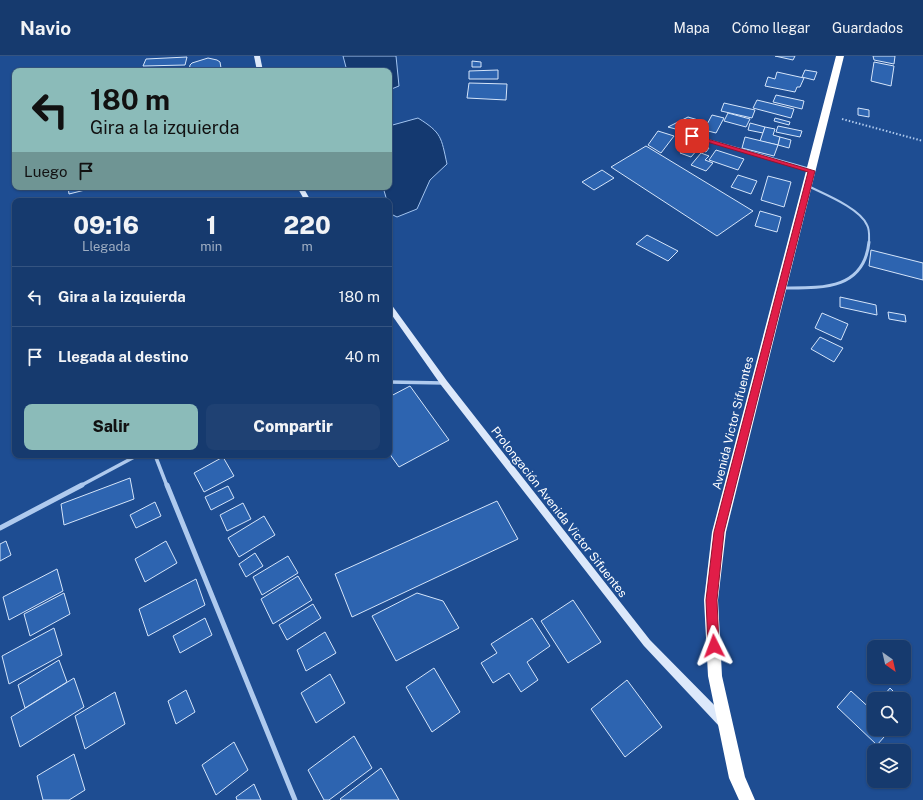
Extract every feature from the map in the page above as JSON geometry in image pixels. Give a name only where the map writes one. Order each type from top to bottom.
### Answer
[{"type":"highway","name":"Avenida Victor Sifuentes","points":[[747,800],[737,778],[715,676],[712,600],[719,532],[840,56]]},
{"type":"street","points":[[256,56],[259,68]]},
{"type":"street","points":[[692,136],[812,171]]},
{"type":"street","name":"Prolongación Avenida Victor Sifuentes","points":[[392,310],[444,384],[647,643],[724,723]]},
{"type":"street","points":[[392,382],[444,384]]},
{"type":"street","points":[[0,528],[132,458]]},
{"type":"street","points":[[156,458],[295,800]]},
{"type":"lane","points":[[782,288],[818,288],[843,282],[860,272],[865,263],[869,236],[867,224],[860,216],[839,202],[808,186]]},
{"type":"path","points":[[826,115],[923,141]]},
{"type":"water","points":[[343,56],[396,56],[399,86],[392,89],[392,68],[346,68]]},
{"type":"water","points":[[418,118],[426,123],[439,136],[442,142],[447,164],[430,180],[417,209],[397,217],[392,214],[392,198],[386,198],[384,190],[392,190],[392,125]]},
{"type":"building","points":[[775,56],[795,56],[793,60]]},
{"type":"building","points":[[873,56],[895,56],[894,64],[874,60]]},
{"type":"building","points":[[187,57],[185,65],[143,66],[146,59]]},
{"type":"building","points":[[208,58],[220,62],[221,68],[190,68],[192,63]]},
{"type":"building","points":[[472,61],[481,62],[481,67],[472,67]]},
{"type":"building","points":[[874,62],[894,66],[891,86],[871,81]]},
{"type":"building","points":[[498,70],[498,79],[469,79],[469,71]]},
{"type":"building","points":[[805,70],[817,72],[814,80],[802,77]]},
{"type":"building","points":[[777,72],[804,78],[800,87],[797,87],[795,92],[765,86],[768,77],[775,79]]},
{"type":"building","points":[[469,83],[507,84],[506,100],[467,98]]},
{"type":"building","points":[[776,95],[804,101],[802,109],[773,102]]},
{"type":"building","points":[[757,100],[794,109],[791,118],[753,108]]},
{"type":"building","points":[[724,103],[755,110],[752,118],[721,111]]},
{"type":"building","points":[[858,108],[869,110],[869,117],[858,115]]},
{"type":"building","points":[[728,113],[750,119],[746,127],[724,121]]},
{"type":"building","points":[[712,115],[724,118],[716,133],[704,130]]},
{"type":"building","points":[[688,117],[705,122],[698,135],[668,127]]},
{"type":"building","points":[[775,118],[790,122],[789,125],[774,121]]},
{"type":"building","points":[[750,123],[765,127],[763,133],[748,130]]},
{"type":"building","points":[[778,126],[802,131],[800,137],[776,132]]},
{"type":"building","points":[[765,127],[775,129],[773,135],[780,137],[778,145],[760,141]]},
{"type":"building","points":[[658,131],[674,136],[661,153],[648,145]]},
{"type":"building","points":[[745,137],[778,145],[774,156],[742,148]]},
{"type":"building","points":[[780,137],[791,140],[789,148],[778,145]]},
{"type":"building","points":[[690,141],[709,148],[706,152],[698,149],[691,157],[680,153]]},
{"type":"building","points":[[646,146],[753,211],[717,236],[611,167]]},
{"type":"building","points":[[716,150],[744,159],[738,170],[709,160]]},
{"type":"building","points":[[701,153],[709,156],[705,160],[713,163],[706,171],[691,165]]},
{"type":"building","points":[[602,170],[614,178],[594,190],[582,182]]},
{"type":"building","points":[[738,175],[757,181],[751,194],[731,187]]},
{"type":"building","points":[[768,176],[791,182],[784,207],[761,200]]},
{"type":"building","points":[[68,190],[85,190],[69,194]]},
{"type":"building","points":[[760,211],[781,217],[777,232],[755,226]]},
{"type":"building","points":[[647,235],[678,251],[668,261],[636,244]]},
{"type":"building","points":[[871,250],[923,263],[923,280],[869,266]]},
{"type":"building","points":[[840,297],[876,305],[877,315],[840,307]]},
{"type":"building","points":[[888,312],[905,315],[906,322],[889,319]]},
{"type":"building","points":[[822,313],[848,324],[841,340],[815,328]]},
{"type":"building","points":[[820,337],[843,348],[834,362],[811,349]]},
{"type":"building","points":[[410,386],[449,440],[399,467],[392,457],[392,395]]},
{"type":"building","points":[[224,458],[234,476],[204,492],[194,473]]},
{"type":"building","points":[[130,478],[134,499],[64,525],[61,504]]},
{"type":"building","points":[[228,486],[234,498],[211,510],[205,497]]},
{"type":"building","points":[[497,501],[518,539],[352,617],[335,574]]},
{"type":"building","points":[[155,502],[161,516],[136,528],[130,515]]},
{"type":"building","points":[[243,503],[251,519],[227,531],[220,515]]},
{"type":"building","points":[[264,516],[275,535],[239,557],[228,538]]},
{"type":"building","points":[[6,541],[11,555],[0,561],[0,544]]},
{"type":"building","points":[[166,541],[177,563],[145,582],[135,559]]},
{"type":"building","points":[[255,553],[263,566],[246,577],[239,564]]},
{"type":"building","points":[[288,556],[298,573],[262,595],[253,577]]},
{"type":"building","points":[[57,569],[63,591],[9,620],[3,597]]},
{"type":"building","points":[[298,576],[312,600],[273,624],[261,599]]},
{"type":"building","points":[[196,579],[205,605],[148,636],[139,609]]},
{"type":"building","points":[[64,593],[70,614],[30,636],[24,614]]},
{"type":"building","points":[[417,593],[443,601],[459,628],[396,661],[372,616]]},
{"type":"building","points":[[573,600],[601,642],[568,663],[541,621]]},
{"type":"building","points":[[313,604],[321,618],[287,640],[279,625]]},
{"type":"building","points":[[205,618],[212,635],[180,653],[173,636]]},
{"type":"building","points":[[532,618],[550,646],[527,662],[538,680],[521,692],[509,673],[493,683],[481,663],[497,653],[491,644]]},
{"type":"building","points":[[54,628],[62,655],[9,684],[2,656]]},
{"type":"building","points":[[325,632],[336,653],[306,671],[297,650]]},
{"type":"building","points":[[59,660],[67,682],[25,708],[18,685]]},
{"type":"building","points":[[434,668],[460,712],[432,732],[406,687]]},
{"type":"building","points":[[330,674],[345,703],[316,723],[301,693]]},
{"type":"building","points":[[74,678],[84,707],[20,747],[11,717]]},
{"type":"building","points":[[627,680],[662,727],[625,757],[591,709]]},
{"type":"building","points":[[890,688],[894,692],[887,692]]},
{"type":"building","points":[[186,690],[195,712],[176,724],[168,701]]},
{"type":"building","points":[[851,691],[867,706],[867,736],[837,707]]},
{"type":"building","points":[[115,692],[125,724],[85,749],[75,716]]},
{"type":"building","points":[[354,736],[372,768],[329,800],[324,800],[308,770]]},
{"type":"building","points":[[868,736],[885,736],[878,744]]},
{"type":"building","points":[[234,742],[248,770],[216,795],[202,765]]},
{"type":"building","points":[[74,754],[85,790],[69,800],[43,800],[37,776]]},
{"type":"building","points":[[381,768],[399,800],[340,799]]},
{"type":"building","points":[[254,784],[261,800],[237,800],[236,797]]},
{"type":"route","points":[[692,136],[812,171],[719,532],[712,600],[714,646]]}]
